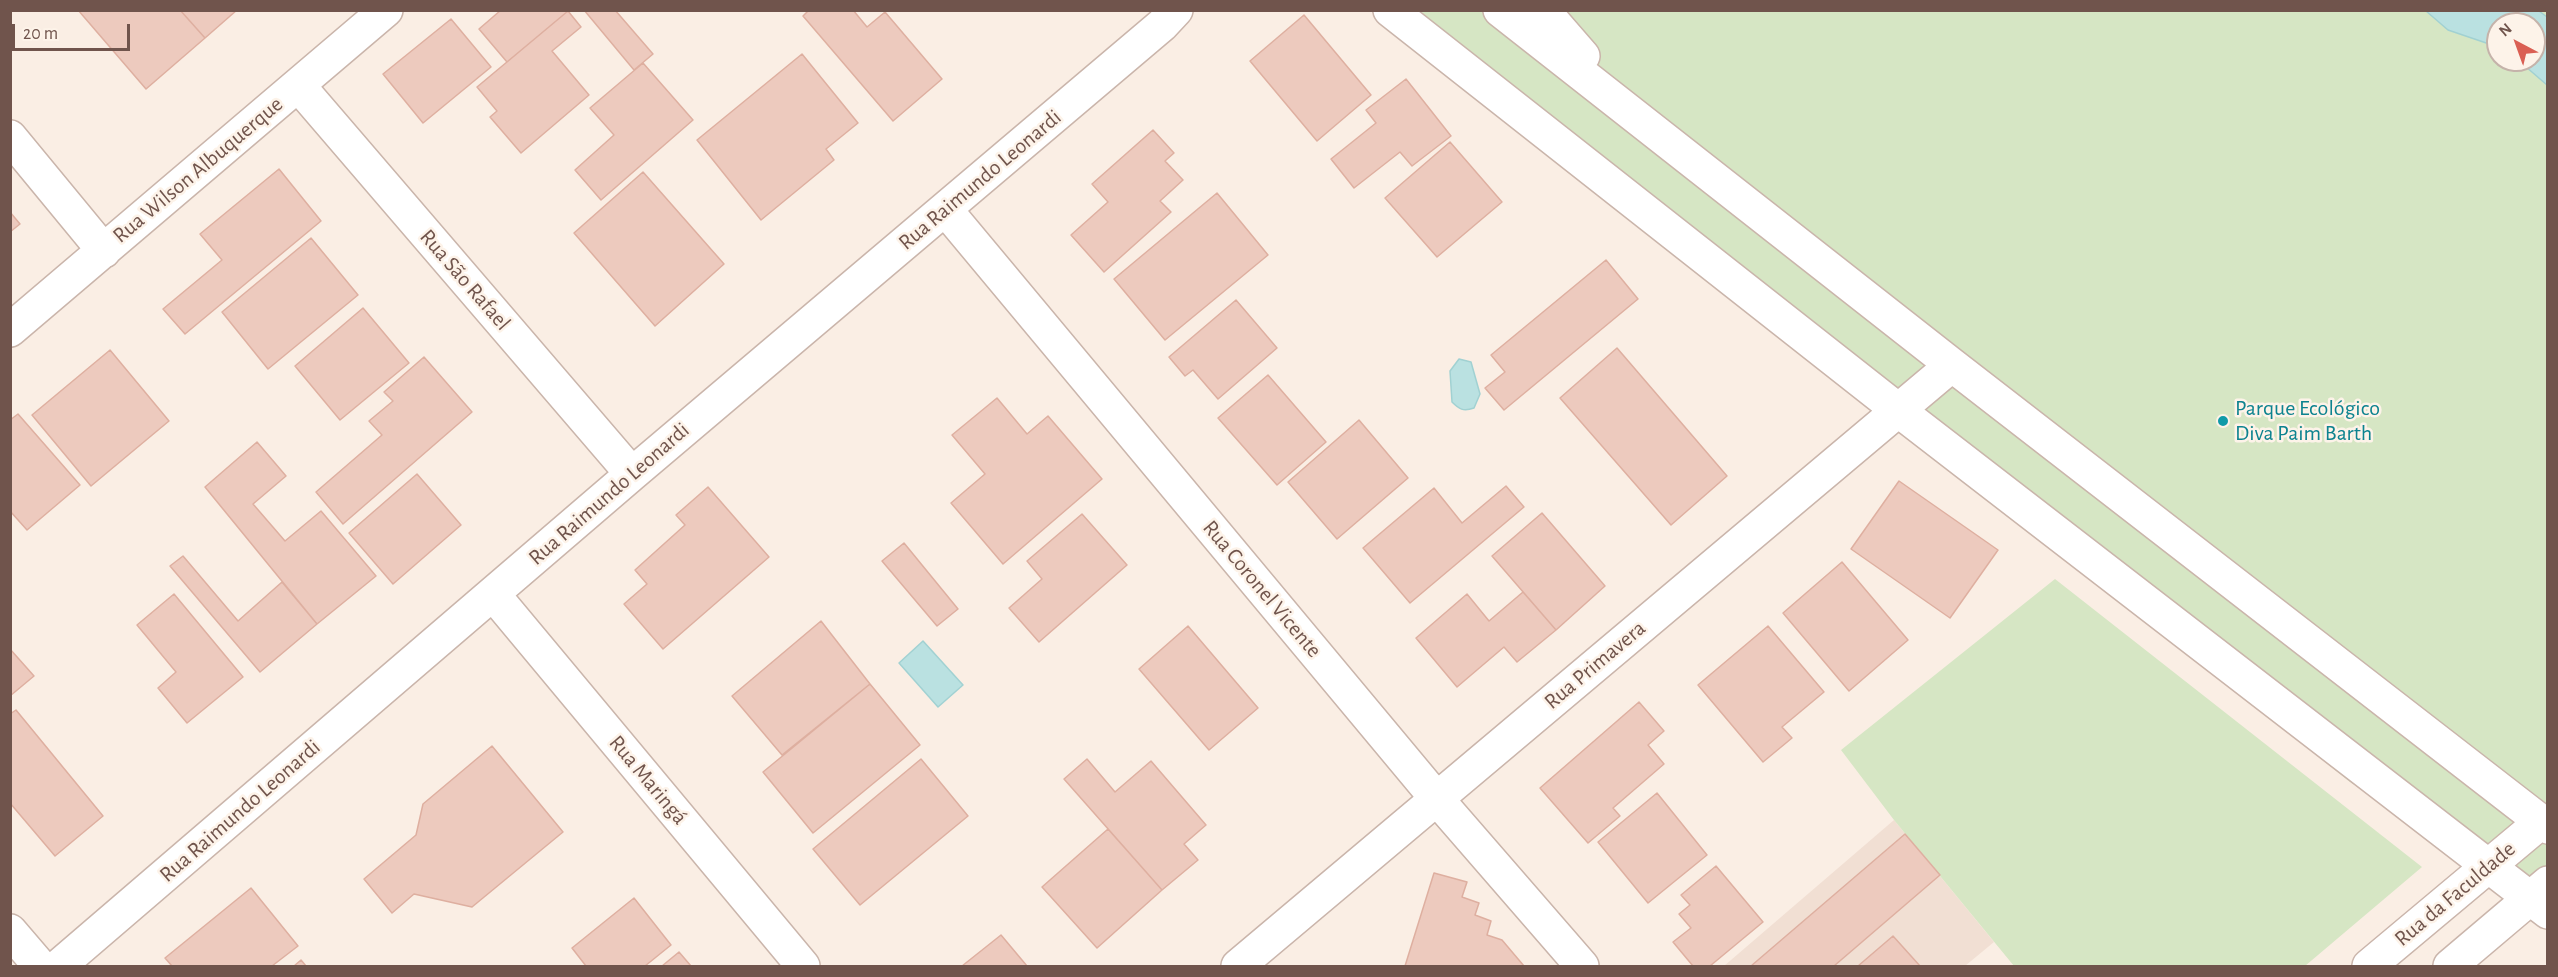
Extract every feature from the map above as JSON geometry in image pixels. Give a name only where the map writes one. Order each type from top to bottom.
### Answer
[{"type":"street","name":"Rua Wilson Albuquerque","points":[[10,330],[386,10]]},
{"type":"street","points":[[1390,10],[1898,410],[2489,866],[2541,898],[2450,966]]},
{"type":"street","points":[[1500,10],[1952,365],[2544,824]]},
{"type":"street","points":[[1543,10],[1645,124]]},
{"type":"street","name":"Rua Raimundo Leonardi","points":[[59,966],[633,474],[1175,15]]},
{"type":"street","name":"Rua São Rafael","points":[[298,85],[633,474]]},
{"type":"street","points":[[10,137],[104,251]]},
{"type":"street","name":"Rua Coronel Vicente","points":[[945,209],[1437,799],[1582,966]]},
{"type":"street","name":"Rua Primavera","points":[[1239,966],[1952,365]]},
{"type":"street","name":"Rua Maringá","points":[[493,594],[803,966]]},
{"type":"street","name":"Rua da Faculdade","points":[[2369,966],[2489,866],[2544,824]]},
{"type":"street","points":[[10,931],[40,966]]},
{"type":"shaded area","points":[[1894,820],[1994,942],[1965,966],[1724,966]]},
{"type":"green space","name":"Parque Ecológico Diva Paim Barth","points":[[1385,11],[2547,11],[2547,911],[2350,782]]},
{"type":"green space","points":[[2055,579],[2422,867],[2305,966],[2014,966],[1894,820],[1841,750]]},
{"type":"water","points":[[2426,11],[2540,12],[2486,12],[2486,43],[2448,30]]},
{"type":"water","points":[[2546,16],[2547,17],[2547,85],[2532,72],[2546,72]]},
{"type":"water","points":[[1459,359],[1471,362],[1480,394],[1474,408],[1467,410],[1452,402],[1450,371]]},
{"type":"water","points":[[923,641],[963,685],[938,707],[899,663]]},
{"type":"building","points":[[78,10],[180,10],[205,38],[146,89]]},
{"type":"building","points":[[180,10],[237,10],[205,38]]},
{"type":"building","points":[[501,10],[568,11],[507,62],[479,29]]},
{"type":"building","points":[[584,10],[615,10],[653,54],[634,70]]},
{"type":"building","points":[[809,10],[853,10],[867,27],[885,12],[942,79],[893,121],[803,16]]},
{"type":"building","points":[[568,11],[581,27],[552,51],[589,95],[521,153],[490,117],[497,111],[477,87]]},
{"type":"building","points":[[1304,15],[1371,95],[1317,141],[1250,61]]},
{"type":"building","points":[[451,19],[491,67],[423,123],[383,74]]},
{"type":"building","points":[[802,54],[858,123],[826,149],[834,160],[761,220],[697,140]]},
{"type":"building","points":[[643,63],[693,120],[601,200],[575,170],[614,135],[590,108]]},
{"type":"building","points":[[1406,79],[1451,136],[1412,166],[1400,152],[1354,188],[1331,159],[1376,123],[1366,110]]},
{"type":"building","points":[[1153,130],[1174,153],[1165,161],[1183,180],[1160,201],[1171,212],[1104,272],[1071,235],[1108,202],[1092,184]]},
{"type":"building","points":[[1450,142],[1502,202],[1437,257],[1385,198]]},
{"type":"building","points":[[279,169],[321,221],[185,334],[163,309],[222,260],[200,234]]},
{"type":"building","points":[[643,172],[724,264],[655,326],[574,233]]},
{"type":"building","points":[[1217,193],[1268,255],[1165,340],[1114,279]]},
{"type":"building","points":[[10,212],[20,224],[10,232]]},
{"type":"building","points":[[311,238],[358,295],[268,369],[222,312]]},
{"type":"building","points":[[1606,260],[1638,299],[1504,410],[1485,388],[1505,372],[1491,355]]},
{"type":"building","points":[[1236,300],[1277,348],[1218,399],[1193,370],[1185,376],[1169,357]]},
{"type":"building","points":[[363,308],[409,363],[340,420],[295,366]]},
{"type":"building","points":[[1617,348],[1727,476],[1671,525],[1560,398]]},
{"type":"building","points":[[110,350],[169,421],[91,486],[32,415]]},
{"type":"building","points":[[424,357],[472,412],[343,524],[316,492],[382,435],[369,421],[393,401],[384,392]]},
{"type":"building","points":[[1268,375],[1326,442],[1277,485],[1218,418]]},
{"type":"building","points":[[997,398],[1027,434],[1048,416],[1102,479],[1003,564],[951,503],[985,474],[952,435]]},
{"type":"building","points":[[18,414],[80,485],[27,530],[10,511],[10,420]]},
{"type":"building","points":[[1359,420],[1408,478],[1337,539],[1288,482]]},
{"type":"building","points":[[257,442],[286,476],[253,504],[285,541],[321,511],[376,576],[317,624],[205,487]]},
{"type":"building","points":[[417,474],[461,525],[393,584],[349,533]]},
{"type":"building","points":[[1899,481],[1998,550],[1950,618],[1851,549]]},
{"type":"building","points":[[1506,486],[1524,507],[1410,603],[1363,548],[1434,488],[1462,523]]},
{"type":"building","points":[[708,487],[769,557],[663,649],[624,604],[647,584],[635,570],[685,525],[676,515]]},
{"type":"building","points":[[1542,513],[1605,586],[1556,630],[1492,556]]},
{"type":"building","points":[[1082,514],[1127,565],[1039,642],[1009,608],[1042,579],[1027,561]]},
{"type":"building","points":[[904,543],[958,609],[937,626],[882,561]]},
{"type":"building","points":[[183,556],[238,621],[282,582],[317,624],[260,672],[170,566]]},
{"type":"building","points":[[1842,562],[1908,640],[1849,691],[1783,613]]},
{"type":"building","points":[[1523,592],[1556,630],[1517,662],[1504,647],[1457,687],[1416,638],[1467,594],[1489,621]]},
{"type":"building","points":[[174,594],[243,677],[187,723],[158,688],[176,672],[137,625]]},
{"type":"building","points":[[821,621],[870,684],[782,755],[732,696]]},
{"type":"building","points":[[1188,626],[1258,708],[1209,750],[1139,669]]},
{"type":"building","points":[[1768,626],[1824,692],[1782,727],[1792,738],[1763,762],[1698,685]]},
{"type":"building","points":[[10,649],[34,676],[10,696]]},
{"type":"building","points":[[870,684],[920,745],[813,833],[763,772]]},
{"type":"building","points":[[1639,702],[1664,731],[1648,745],[1664,764],[1613,808],[1620,816],[1588,843],[1540,788]]},
{"type":"building","points":[[16,710],[103,816],[55,856],[10,803],[10,714]]},
{"type":"building","points":[[492,746],[563,832],[472,907],[414,894],[392,913],[364,879],[416,835],[423,804]]},
{"type":"building","points":[[921,759],[968,816],[860,905],[813,849]]},
{"type":"building","points":[[1087,759],[1115,792],[1151,761],[1206,825],[1184,844],[1198,860],[1162,890],[1064,779]]},
{"type":"building","points":[[1657,793],[1707,855],[1648,903],[1598,842]]},
{"type":"building","points":[[1108,829],[1162,890],[1097,948],[1042,887]]},
{"type":"building","points":[[1905,834],[1940,875],[1834,966],[1751,966]]},
{"type":"building","points":[[1716,866],[1763,922],[1710,966],[1693,966],[1673,942],[1691,928],[1679,914],[1690,905],[1681,895]]},
{"type":"building","points":[[1434,873],[1467,882],[1462,897],[1479,903],[1475,915],[1491,921],[1487,935],[1502,940],[1524,966],[1405,966]]},
{"type":"building","points":[[251,888],[298,946],[272,966],[172,966],[165,958]]},
{"type":"building","points":[[634,898],[671,945],[645,966],[586,966],[572,948]]},
{"type":"building","points":[[1001,935],[1027,966],[962,966]]},
{"type":"building","points":[[1893,936],[1920,966],[1858,966]]},
{"type":"building","points":[[679,952],[691,966],[662,966]]},
{"type":"building","points":[[301,960],[306,966],[294,966]]},
{"type":"place","name":"Parque Ecológico Diva Paim Barth","points":[[2223,421]]}]
